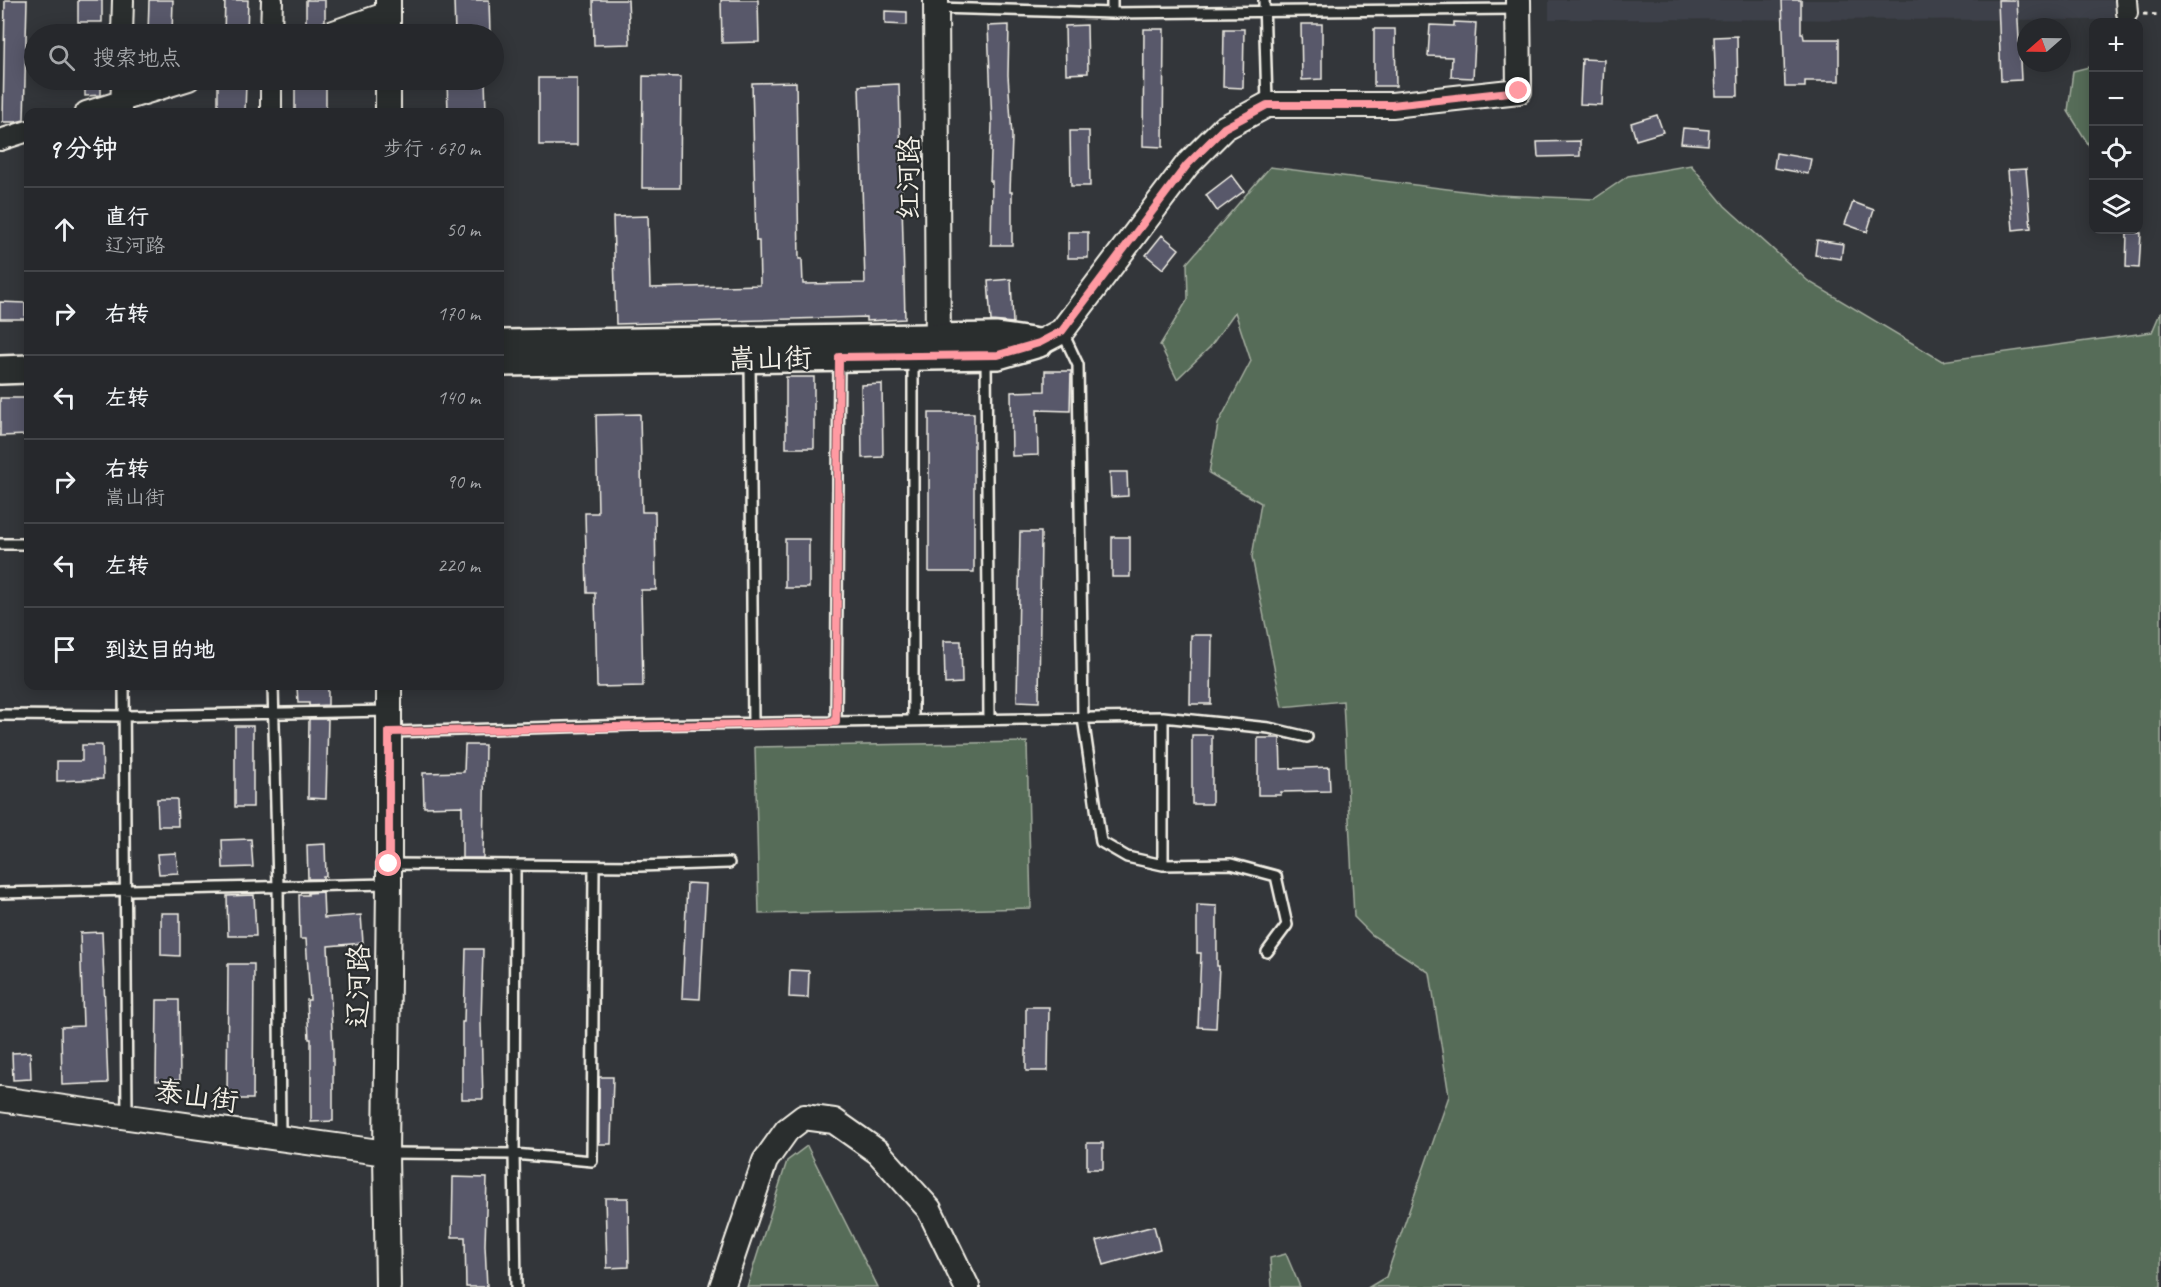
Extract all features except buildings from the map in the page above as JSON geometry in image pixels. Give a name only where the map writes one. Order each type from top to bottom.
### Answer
[{"type":"main road","name":"嵩山街","points":[[504,362],[839,357],[930,350],[997,337],[1050,337]]},
{"type":"main road","name":"嵩山街","points":[[504,344],[930,350],[998,355],[1050,337]]},
{"type":"main road","points":[[0,351],[24,350]]},
{"type":"main road","points":[[0,370],[24,369]]},
{"type":"street","points":[[122,24],[123,0]]},
{"type":"street","points":[[271,24],[272,0]]},
{"type":"street","name":"红河路","points":[[930,350],[936,4]]},
{"type":"street","points":[[1050,337],[1187,165],[1224,128],[1267,105],[1392,105],[1519,91],[1518,4]]},
{"type":"street","points":[[360,24],[388,16]]},
{"type":"street","points":[[122,90],[121,107],[164,90]]},
{"type":"street","points":[[271,90],[271,108]]},
{"type":"street","points":[[388,90],[388,108]]},
{"type":"street","points":[[0,140],[24,132]]},
{"type":"street","name":"辽河路","points":[[388,1287],[386,1153],[389,690]]},
{"type":"street","name":"泰山街","points":[[0,1099],[386,1153]]},
{"type":"street","points":[[722,1287],[765,1161],[787,1130],[804,1117],[834,1121],[879,1152],[929,1209],[967,1287]]},
{"type":"lane","points":[[1112,0],[1112,13]]},
{"type":"lane","points":[[1264,0],[1267,105]]},
{"type":"lane","points":[[936,4],[1112,13],[1518,4]]},
{"type":"lane","points":[[1050,337],[1078,365],[1083,718],[1101,842],[1127,857],[1163,865],[1232,864],[1276,876],[1287,925],[1267,952]]},
{"type":"lane","points":[[913,720],[930,350]]},
{"type":"lane","points":[[986,355],[989,719]]},
{"type":"lane","points":[[836,722],[839,357]]},
{"type":"lane","points":[[750,358],[753,723]]},
{"type":"lane","points":[[0,544],[24,544]]},
{"type":"lane","points":[[124,690],[127,1116]]},
{"type":"lane","points":[[273,690],[278,886],[280,1137]]},
{"type":"lane","points":[[0,715],[126,716],[274,713],[389,722],[753,723],[1163,717],[1269,728],[1307,737]]},
{"type":"lane","points":[[1163,717],[1163,865]]},
{"type":"lane","points":[[0,893],[278,886],[389,874],[515,866],[729,863]]},
{"type":"lane","points":[[515,866],[516,1287]]},
{"type":"lane","points":[[386,1153],[514,1154],[592,1161],[594,866]]},
{"type":"shaded area","points":[[1549,0],[2114,0],[2114,18],[2089,18],[2089,20],[2071,20],[2071,18],[1549,19]]},
{"type":"green space","points":[[2089,67],[2089,145],[2068,111],[2073,71]]},
{"type":"green space","points":[[1691,165],[1725,206],[1808,281],[1942,361],[2152,332],[2161,311],[2161,1287],[1369,1287],[1386,1277],[1449,1096],[1430,973],[1372,935],[1354,917],[1343,701],[1282,707],[1252,557],[1261,503],[1209,473],[1218,424],[1251,361],[1235,312],[1210,347],[1177,379],[1160,345],[1188,299],[1187,263],[1270,167],[1496,195],[1594,199],[1628,176]]},
{"type":"green space","points":[[1027,742],[1031,908],[759,914],[755,747]]},
{"type":"green space","points":[[807,1146],[878,1287],[747,1287],[787,1161]]},
{"type":"green space","points":[[1286,1254],[1300,1287],[1272,1287],[1270,1258]]},
{"type":"route","points":[[389,864],[389,732],[836,722],[839,357],[998,355],[1039,343],[1062,331],[1187,165],[1224,128],[1267,105],[1392,105],[1519,91]]}]
